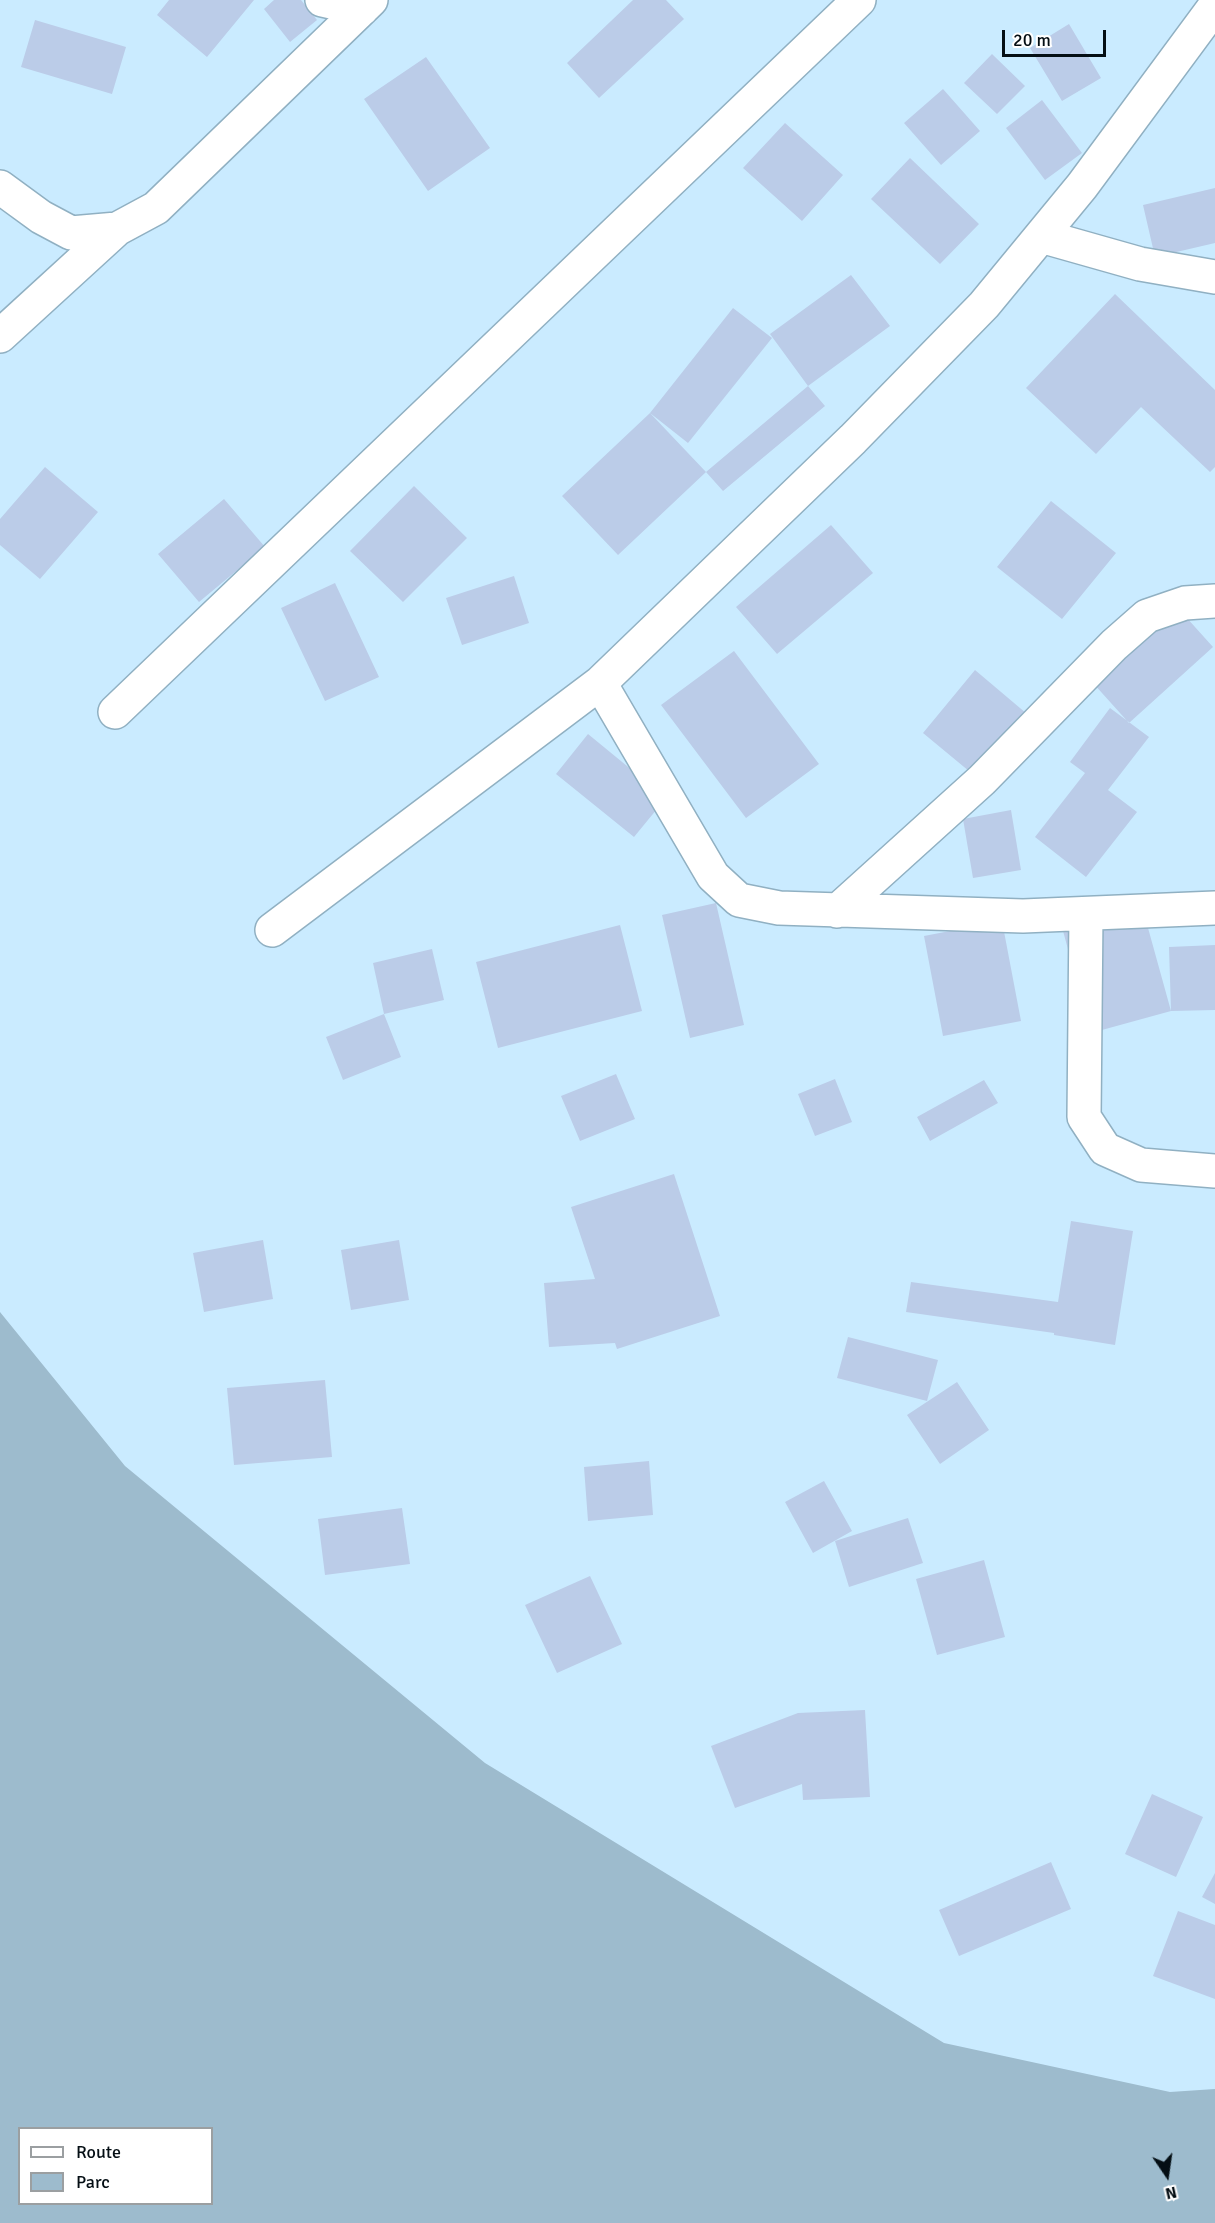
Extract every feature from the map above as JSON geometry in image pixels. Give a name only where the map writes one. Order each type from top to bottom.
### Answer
[{"type":"street","points":[[322,0],[366,5]]},
{"type":"street","points":[[116,712],[859,0]]},
{"type":"street","points":[[0,336],[117,230],[156,208],[366,5]]},
{"type":"street","points":[[272,930],[600,683],[853,439],[984,304],[1041,236],[1082,186],[1215,6]]},
{"type":"street","points":[[0,187],[41,217],[71,233],[117,230]]},
{"type":"street","points":[[1041,236],[1140,264],[1215,277]]},
{"type":"street","points":[[837,910],[982,780],[1114,645],[1147,616],[1185,603],[1215,601]]},
{"type":"street","points":[[600,683],[713,876],[739,900],[779,908],[1023,916],[1215,908]]},
{"type":"street","points":[[1086,914],[1084,1117],[1105,1149],[1142,1165],[1215,1171]]},
{"type":"green space","points":[[0,1312],[125,1466],[485,1763],[944,2043],[1170,2092],[1215,2089],[1215,2223],[0,2223]]},
{"type":"building","points":[[169,0],[254,0],[207,57],[157,15]]},
{"type":"building","points":[[274,0],[301,0],[317,20],[290,42],[264,9]]},
{"type":"building","points":[[633,0],[666,0],[684,19],[599,98],[567,63]]},
{"type":"building","points":[[35,20],[126,47],[112,94],[21,67]]},
{"type":"building","points":[[1069,24],[1101,78],[1062,101],[1030,48]]},
{"type":"building","points":[[992,54],[1025,86],[997,114],[964,83]]},
{"type":"building","points":[[426,57],[490,148],[428,191],[364,99]]},
{"type":"building","points":[[943,89],[980,131],[941,165],[904,123]]},
{"type":"building","points":[[1042,100],[1082,153],[1045,180],[1006,128]]},
{"type":"building","points":[[785,123],[843,175],[802,221],[743,168]]},
{"type":"building","points":[[910,158],[979,224],[940,264],[871,199]]},
{"type":"building","points":[[1215,188],[1215,243],[1155,257],[1143,205]]},
{"type":"building","points":[[851,275],[890,326],[808,386],[770,334]]},
{"type":"building","points":[[1115,294],[1215,390],[1215,467],[1210,472],[1141,407],[1096,454],[1026,388]]},
{"type":"building","points":[[733,308],[772,338],[688,443],[650,413]]},
{"type":"building","points":[[808,386],[825,406],[723,491],[706,472]]},
{"type":"building","points":[[650,413],[706,472],[618,555],[562,496]]},
{"type":"building","points":[[45,467],[98,512],[40,579],[0,545],[0,519]]},
{"type":"building","points":[[414,486],[467,538],[403,602],[350,551]]},
{"type":"building","points":[[224,499],[265,547],[199,602],[158,554]]},
{"type":"building","points":[[1051,501],[1116,553],[1062,619],[997,567]]},
{"type":"building","points":[[831,525],[873,573],[777,654],[736,607]]},
{"type":"building","points":[[514,576],[529,623],[462,645],[446,598]]},
{"type":"building","points":[[335,583],[379,677],[325,701],[281,608]]},
{"type":"building","points":[[1168,597],[1213,647],[1129,723],[1084,673]]},
{"type":"building","points":[[734,651],[819,764],[746,818],[661,705]]},
{"type":"building","points":[[975,670],[1033,719],[981,781],[923,733]]},
{"type":"building","points":[[1110,708],[1149,737],[1108,790],[1137,812],[1086,877],[1035,837],[1085,773],[1070,762]]},
{"type":"building","points":[[588,734],[666,798],[634,837],[556,774]]},
{"type":"building","points":[[1011,810],[1021,870],[973,878],[963,819]]},
{"type":"building","points":[[1140,899],[1171,1011],[1091,1033],[1060,920]]},
{"type":"building","points":[[716,903],[744,1025],[690,1038],[662,915]]},
{"type":"building","points":[[1002,921],[1021,1021],[943,1036],[924,936]]},
{"type":"building","points":[[620,925],[642,1011],[498,1048],[476,962]]},
{"type":"building","points":[[1215,945],[1215,1010],[1171,1011],[1169,947]]},
{"type":"building","points":[[432,949],[444,1000],[384,1014],[373,963]]},
{"type":"building","points":[[384,1014],[401,1057],[343,1080],[326,1037]]},
{"type":"building","points":[[616,1074],[635,1119],[580,1141],[561,1096]]},
{"type":"building","points":[[835,1079],[852,1122],[815,1136],[798,1094]]},
{"type":"building","points":[[984,1080],[998,1103],[930,1141],[917,1117]]},
{"type":"building","points":[[674,1174],[720,1316],[617,1349],[615,1343],[549,1347],[544,1283],[595,1279],[571,1207]]},
{"type":"building","points":[[1071,1221],[1133,1231],[1115,1345],[1054,1335],[1054,1333],[906,1312],[911,1282],[1058,1302]]},
{"type":"building","points":[[263,1240],[273,1299],[204,1312],[193,1253]]},
{"type":"building","points":[[399,1240],[409,1300],[351,1310],[341,1250]]},
{"type":"building","points":[[848,1337],[938,1360],[927,1401],[837,1378]]},
{"type":"building","points":[[325,1380],[332,1457],[234,1465],[227,1388]]},
{"type":"building","points":[[957,1382],[989,1430],[940,1464],[907,1415]]},
{"type":"building","points":[[649,1461],[653,1515],[588,1521],[584,1467]]},
{"type":"building","points":[[824,1481],[852,1531],[813,1553],[785,1502]]},
{"type":"building","points":[[402,1508],[410,1564],[325,1575],[318,1519]]},
{"type":"building","points":[[908,1518],[923,1563],[849,1587],[835,1541]]},
{"type":"building","points":[[984,1560],[1005,1637],[937,1655],[916,1579]]},
{"type":"building","points":[[590,1576],[622,1644],[557,1673],[525,1605]]},
{"type":"building","points":[[865,1710],[870,1797],[803,1800],[802,1784],[735,1808],[711,1746],[798,1713]]},
{"type":"building","points":[[1152,1794],[1203,1817],[1176,1877],[1125,1854]]},
{"type":"building","points":[[1051,1862],[1071,1909],[959,1956],[939,1910]]},
{"type":"building","points":[[1215,1873],[1215,1904],[1202,1897]]},
{"type":"building","points":[[1178,1911],[1215,1925],[1215,1999],[1153,1976]]}]
